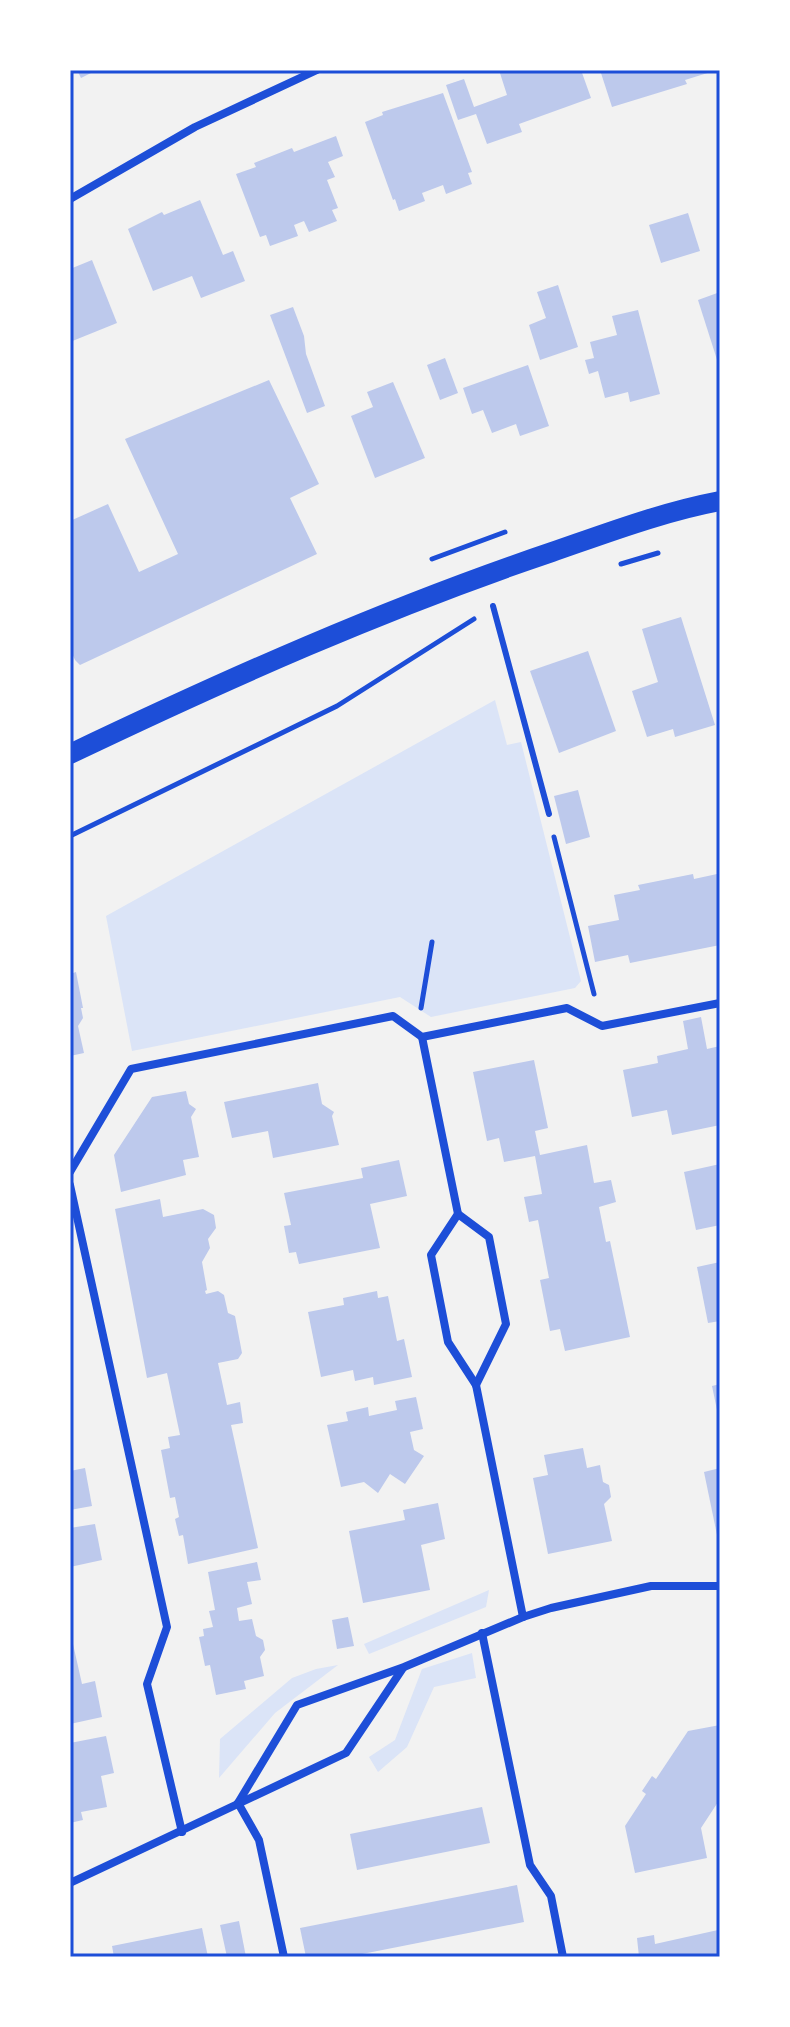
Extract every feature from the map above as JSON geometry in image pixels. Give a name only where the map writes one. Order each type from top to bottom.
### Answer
[{"type":"main road","points":[[70,754],[230,678],[463,582],[681,508],[720,501]]},
{"type":"street","points":[[70,199],[195,127],[317,70]]},
{"type":"street","points":[[422,1037],[567,1008],[602,1026],[720,1003]]},
{"type":"street","points":[[70,1172],[131,1069],[393,1016],[422,1037],[458,1214],[489,1237],[506,1324],[476,1385]]},
{"type":"street","points":[[70,1185],[167,1627],[147,1684],[182,1832]]},
{"type":"street","points":[[458,1214],[431,1255],[448,1342],[476,1385],[523,1617]]},
{"type":"street","points":[[238,1803],[297,1705],[404,1667],[523,1617],[651,1586],[720,1586]]},
{"type":"street","points":[[482,1633],[530,1865],[551,1896],[563,1957]]},
{"type":"street","points":[[70,1883],[346,1753],[404,1667]]},
{"type":"street","points":[[238,1803],[259,1840],[284,1957]]},
{"type":"lane","points":[[493,606],[549,814]]},
{"type":"path","points":[[611,568],[671,548]]},
{"type":"path","points":[[70,836],[337,706],[493,606]]},
{"type":"path","points":[[549,814],[602,1026]]},
{"type":"path","points":[[422,1037],[421,1010],[432,942]]},
{"type":"shaded area","points":[[495,700],[507,745],[521,742],[581,981],[575,988],[431,1017],[400,997],[132,1051],[106,916]]},
{"type":"shaded area","points":[[489,1590],[486,1607],[369,1654],[364,1644]]},
{"type":"shaded area","points":[[472,1653],[476,1678],[434,1687],[407,1747],[378,1772],[369,1757],[395,1740],[422,1669]]},
{"type":"shaded area","points":[[338,1665],[275,1713],[219,1778],[220,1739],[292,1678]]},
{"type":"building","points":[[77,70],[97,70],[81,78]]},
{"type":"building","points":[[499,70],[581,70],[591,98],[519,124],[522,132],[487,144],[476,114],[458,120],[446,85],[464,79],[474,107],[507,95]]},
{"type":"building","points":[[600,70],[714,71],[685,80],[687,84],[612,107]]},
{"type":"building","points":[[443,93],[472,172],[468,173],[472,184],[446,194],[443,185],[422,193],[425,201],[399,211],[365,122],[383,115],[382,112]]},
{"type":"building","points":[[336,136],[343,156],[328,162],[335,177],[327,180],[338,208],[332,210],[337,221],[309,232],[304,221],[294,225],[298,236],[270,246],[266,235],[260,237],[236,174],[292,148],[294,152]]},
{"type":"building","points":[[200,200],[223,255],[233,251],[245,281],[201,298],[192,276],[153,291],[128,229],[162,212],[164,215]]},
{"type":"building","points":[[688,213],[700,251],[661,263],[649,225]]},
{"type":"building","points":[[92,260],[117,323],[70,342],[70,269]]},
{"type":"building","points":[[558,285],[578,347],[540,360],[529,325],[546,318],[537,292]]},
{"type":"building","points":[[720,292],[720,366],[719,366],[698,300]]},
{"type":"building","points":[[293,307],[325,406],[307,413],[270,315]]},
{"type":"building","points":[[638,310],[660,394],[630,402],[628,392],[605,398],[598,371],[589,374],[585,360],[594,358],[590,342],[617,335],[612,316]]},
{"type":"building","points":[[445,358],[458,393],[440,400],[427,365]]},
{"type":"building","points":[[528,365],[549,426],[520,436],[516,424],[492,433],[483,410],[472,414],[463,388]]},
{"type":"building","points":[[269,380],[319,484],[290,498],[317,554],[80,665],[70,649],[70,521],[108,504],[139,572],[178,554],[125,439]]},
{"type":"building","points":[[393,382],[425,458],[375,478],[351,416],[373,407],[367,392]]},
{"type":"building","points":[[681,617],[715,725],[675,737],[673,729],[647,737],[632,691],[658,682],[642,629]]},
{"type":"building","points":[[588,651],[616,731],[559,753],[530,671]]},
{"type":"building","points":[[578,790],[590,837],[566,844],[554,796]]},
{"type":"building","points":[[693,874],[694,879],[717,874],[720,887],[720,945],[630,963],[628,955],[595,962],[588,926],[619,920],[614,895],[640,890],[638,885]]},
{"type":"building","points":[[76,972],[83,1008],[83,1018],[78,1026],[84,1053],[70,1056],[70,974]]},
{"type":"building","points":[[701,1017],[707,1049],[720,1046],[720,1125],[672,1135],[667,1110],[632,1117],[623,1070],[658,1063],[657,1056],[688,1049],[683,1021]]},
{"type":"building","points":[[534,1060],[548,1128],[535,1131],[540,1155],[587,1145],[594,1183],[611,1180],[616,1202],[599,1207],[606,1242],[610,1241],[630,1337],[565,1351],[560,1329],[550,1331],[540,1280],[549,1278],[538,1220],[529,1222],[524,1197],[542,1194],[535,1156],[504,1162],[499,1138],[487,1141],[473,1072]]},
{"type":"building","points":[[318,1083],[322,1104],[334,1112],[332,1116],[339,1145],[273,1158],[268,1131],[232,1138],[224,1102]]},
{"type":"building","points":[[186,1091],[189,1104],[196,1109],[191,1117],[199,1157],[183,1160],[186,1175],[121,1192],[114,1155],[152,1097]]},
{"type":"building","points":[[399,1160],[407,1196],[370,1204],[380,1248],[299,1264],[296,1252],[289,1253],[284,1226],[291,1225],[284,1193],[363,1178],[361,1168]]},
{"type":"building","points":[[720,1164],[720,1225],[696,1230],[684,1172]]},
{"type":"building","points":[[160,1199],[163,1217],[203,1209],[214,1215],[216,1228],[208,1239],[210,1248],[202,1262],[205,1291],[206,1294],[218,1291],[224,1295],[228,1313],[235,1316],[242,1353],[238,1359],[218,1363],[227,1405],[240,1402],[243,1423],[231,1425],[258,1548],[188,1564],[183,1535],[179,1536],[175,1519],[179,1517],[175,1497],[170,1498],[161,1450],[170,1448],[168,1437],[180,1435],[167,1373],[147,1378],[115,1209]]},
{"type":"building","points":[[720,1262],[720,1321],[708,1323],[697,1267]]},
{"type":"building","points":[[377,1291],[378,1298],[388,1296],[397,1341],[404,1339],[412,1377],[374,1385],[373,1377],[355,1381],[353,1370],[321,1377],[308,1312],[344,1305],[343,1298]]},
{"type":"building","points":[[720,1384],[720,1409],[717,1410],[712,1386]]},
{"type":"building","points":[[416,1397],[423,1429],[410,1432],[414,1450],[424,1456],[405,1484],[390,1474],[378,1493],[364,1482],[341,1487],[327,1425],[348,1421],[346,1412],[368,1407],[369,1416],[397,1410],[395,1401]]},
{"type":"building","points":[[583,1448],[587,1468],[600,1465],[603,1482],[609,1485],[611,1497],[604,1504],[612,1541],[548,1554],[533,1478],[548,1475],[544,1455]]},
{"type":"building","points":[[85,1468],[92,1506],[70,1510],[70,1471]]},
{"type":"building","points":[[720,1468],[720,1534],[717,1535],[704,1472]]},
{"type":"building","points":[[438,1503],[445,1539],[421,1545],[430,1590],[363,1603],[349,1531],[405,1520],[403,1510]]},
{"type":"building","points":[[95,1524],[102,1560],[70,1567],[70,1528]]},
{"type":"building","points":[[257,1562],[261,1580],[247,1582],[252,1604],[237,1608],[239,1621],[252,1619],[256,1636],[263,1640],[265,1650],[260,1657],[264,1676],[244,1681],[246,1689],[216,1695],[210,1665],[205,1666],[199,1637],[204,1636],[203,1629],[213,1627],[209,1611],[215,1610],[208,1572]]},
{"type":"building","points":[[348,1617],[354,1646],[337,1649],[332,1620]]},
{"type":"building","points":[[73,1644],[82,1684],[95,1681],[102,1717],[70,1724],[70,1645]]},
{"type":"building","points":[[720,1725],[720,1799],[701,1828],[707,1858],[635,1873],[625,1826],[646,1794],[642,1791],[652,1776],[656,1779],[688,1731]]},
{"type":"building","points":[[106,1736],[114,1773],[101,1776],[107,1807],[81,1812],[83,1820],[70,1823],[70,1743]]},
{"type":"building","points":[[482,1807],[490,1843],[357,1870],[350,1834]]},
{"type":"building","points":[[517,1885],[524,1922],[347,1957],[306,1957],[300,1928]]},
{"type":"building","points":[[239,1921],[246,1957],[227,1957],[220,1925]]},
{"type":"building","points":[[202,1928],[208,1957],[114,1957],[112,1946]]},
{"type":"building","points":[[718,1930],[720,1957],[639,1957],[637,1938],[654,1935],[655,1944]]}]
